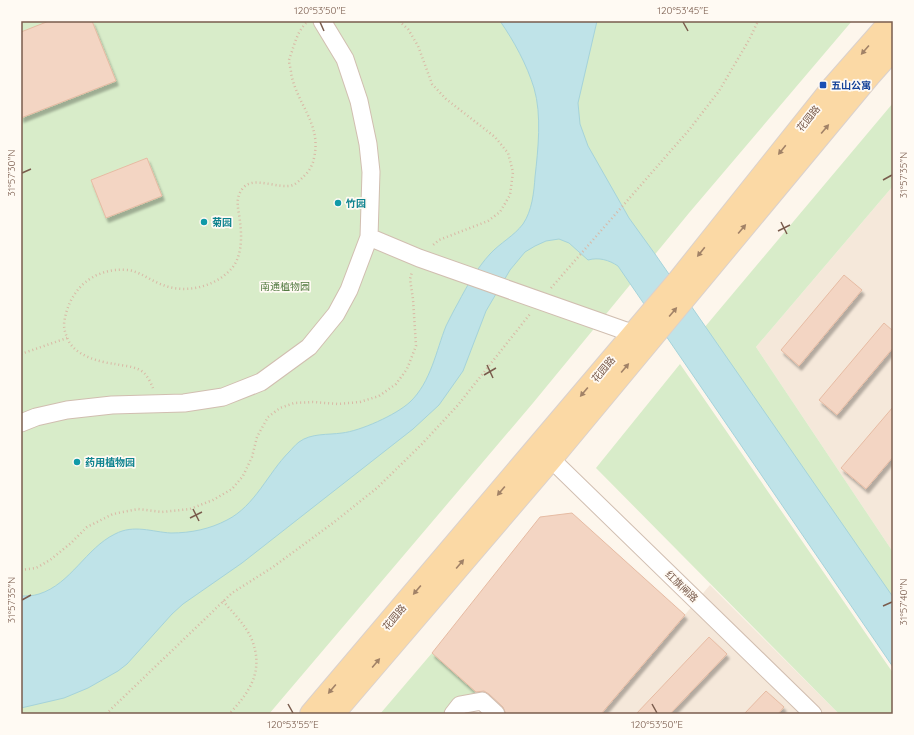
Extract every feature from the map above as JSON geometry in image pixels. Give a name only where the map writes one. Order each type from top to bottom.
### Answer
[{"type":"main road","name":"花园路","points":[[684,286],[833,86],[891,21]]},
{"type":"main road","name":"花园路","points":[[311,714],[528,459],[646,331],[893,49]]},
{"type":"main road","name":"花园路","points":[[332,714],[551,459],[646,331]]},
{"type":"street","points":[[21,422],[67,410],[112,405],[184,403],[230,395],[261,382],[309,347],[336,314],[349,290],[369,237],[371,172],[368,144],[360,108],[345,59],[322,21]]},
{"type":"street","points":[[369,237],[419,258],[540,301],[646,331]]},
{"type":"street","name":"红旗闸路","points":[[551,459],[813,714]]},
{"type":"street","points":[[453,714],[460,705],[482,701],[496,714]]},
{"type":"path","points":[[160,404],[155,392],[143,372],[130,366],[96,360],[75,350],[67,338],[64,325],[73,297],[84,282],[97,274],[115,270],[129,270],[151,278],[163,285],[178,289],[192,288],[215,281],[232,268],[241,245],[240,222],[237,205],[239,195],[244,187],[250,184],[269,184],[283,187],[294,185],[307,174],[314,159],[316,139],[312,121],[300,100],[293,81],[289,61],[296,39],[302,27],[308,21]]},
{"type":"path","points":[[106,714],[222,600],[273,567],[333,524],[377,488],[422,444],[458,405],[540,301],[689,130],[719,91],[749,40],[758,21]]},
{"type":"path","points":[[21,354],[67,338]]},
{"type":"path","points":[[222,600],[241,622],[252,639],[257,662],[253,682],[229,714]]},
{"type":"shaded area","points":[[893,186],[893,552],[756,347]]},
{"type":"shaded area","points":[[710,585],[839,714],[601,714]]},
{"type":"green space","name":"南通植物园","points":[[21,21],[852,21],[689,213],[533,403],[269,714],[21,714]]},
{"type":"green space","points":[[893,103],[893,186],[756,347],[893,552],[893,602],[704,328]]},
{"type":"green space","points":[[680,364],[893,673],[893,714],[839,714],[596,468]]},
{"type":"green space","points":[[432,653],[476,691],[457,714],[380,714]]},
{"type":"water","points":[[500,21],[597,21],[578,103],[580,124],[588,146],[629,218],[893,597],[893,667],[618,266],[604,260],[588,260],[569,243],[559,239],[546,241],[525,252],[510,270],[486,311],[463,371],[439,405],[413,429],[242,563],[183,604],[172,614],[127,664],[118,671],[88,688],[64,698],[21,708],[21,596],[37,595],[50,589],[69,574],[95,548],[105,540],[122,531],[129,529],[143,529],[171,533],[186,532],[207,528],[227,520],[246,506],[261,489],[281,460],[299,442],[309,437],[350,432],[368,426],[404,407],[417,394],[428,376],[446,326],[469,284],[490,254],[523,224],[529,213],[532,201],[539,132],[536,98],[531,79],[524,62]]},
{"type":"building","points":[[49,21],[92,21],[116,81],[21,118],[21,32]]},
{"type":"building","points":[[147,158],[162,196],[106,218],[91,180]]},
{"type":"building","points":[[844,275],[862,290],[799,366],[781,350]]},
{"type":"building","points":[[884,323],[893,331],[893,348],[837,415],[819,400]]},
{"type":"building","points":[[893,407],[893,457],[866,489],[841,468]]},
{"type":"building","points":[[572,513],[685,615],[601,714],[506,714],[503,707],[489,694],[484,691],[476,692],[432,653],[540,517]]},
{"type":"building","points":[[709,637],[727,654],[670,714],[636,714]]},
{"type":"building","points":[[766,691],[784,707],[778,714],[744,714]]},
{"type":"place","name":"五山公寓","points":[[823,85]]},
{"type":"place","name":"竹园","points":[[338,203]]},
{"type":"place","name":"菊园","points":[[204,222]]},
{"type":"place","name":"药用植物园","points":[[77,462]]}]
